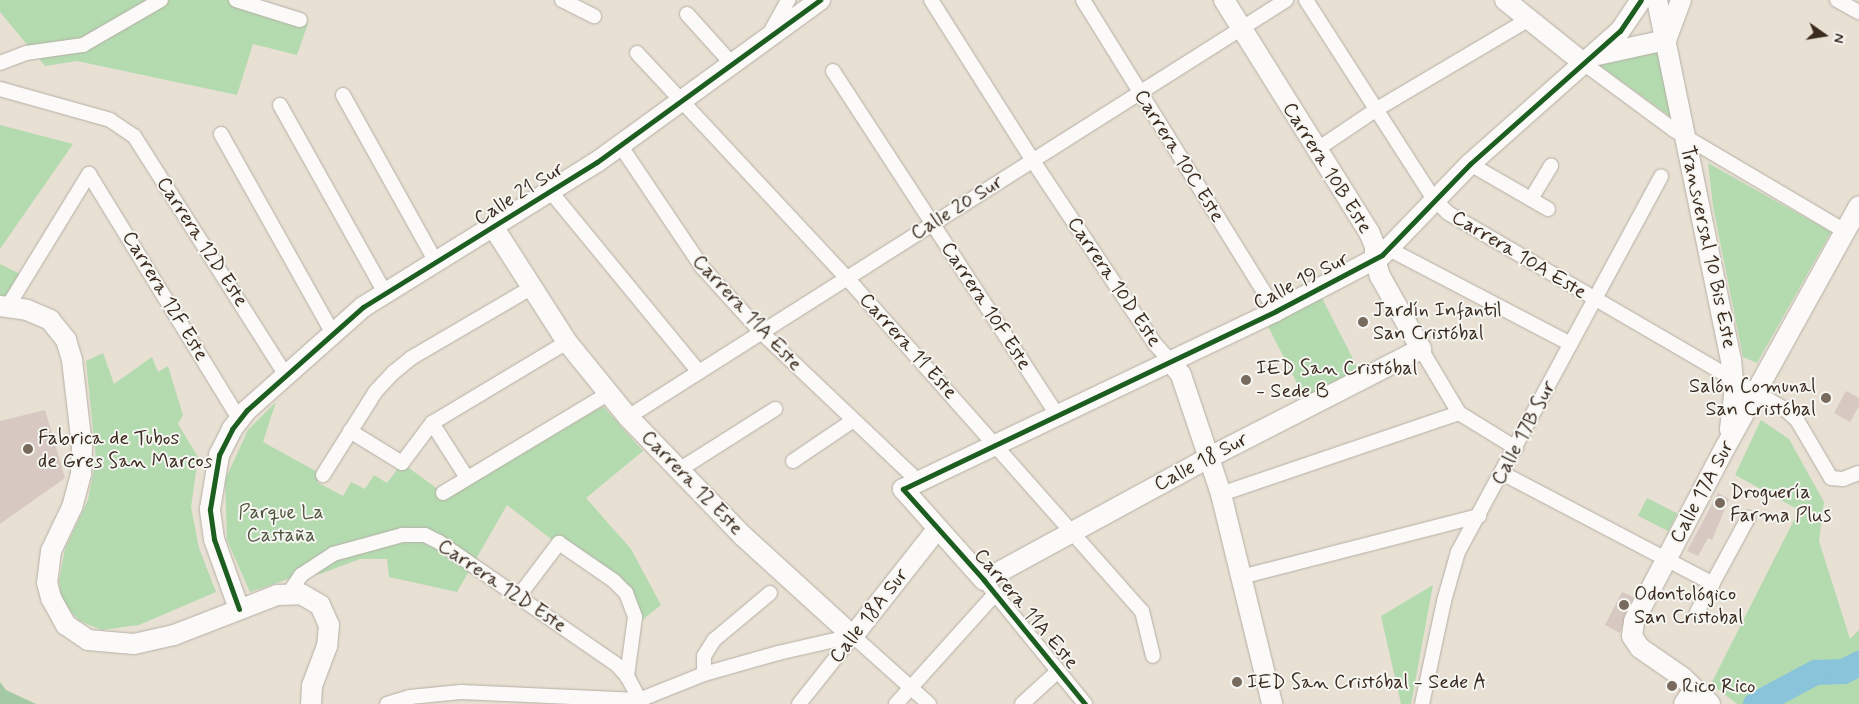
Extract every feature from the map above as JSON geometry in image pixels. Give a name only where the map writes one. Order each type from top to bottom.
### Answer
[{"type":"street","points":[[0,63],[26,53],[83,45],[161,0]]},
{"type":"street","points":[[236,0],[300,20]]},
{"type":"street","points":[[562,0],[594,16]]},
{"type":"street","points":[[766,40],[788,0]]},
{"type":"street","name":"Calle 21 Sur","points":[[239,609],[214,539],[210,509],[219,456],[239,419],[332,332],[385,293],[494,228],[620,146],[820,0]]},
{"type":"street","name":"Carrera 10D Este","points":[[932,0],[1033,160],[1155,344],[1181,375],[1221,494],[1272,704]]},
{"type":"street","name":"Carrera 10C Este","points":[[1083,0],[1139,94],[1276,311]]},
{"type":"street","name":"Carrera 10B Este","points":[[1224,0],[1369,232],[1375,246],[1382,254],[1385,289],[1459,413],[1516,448]]},
{"type":"street","name":"Calle 20 Sur","points":[[628,417],[1286,0]]},
{"type":"street","name":"Carrera 10A Este","points":[[1306,0],[1434,199],[1457,220],[1756,393]]},
{"type":"street","points":[[1505,0],[1628,99],[1686,138],[1845,231]]},
{"type":"street","name":"Calle 19 Sur","points":[[911,485],[1276,311],[1382,254],[1470,164],[1582,62],[1620,31],[1641,0]]},
{"type":"street","name":"Transversal 10 Bis Este","points":[[1658,0],[1734,380],[1733,412],[1726,446]]},
{"type":"street","points":[[1666,40],[1681,0]]},
{"type":"street","points":[[1838,0],[1859,12]]},
{"type":"street","points":[[687,14],[733,65]]},
{"type":"street","points":[[1316,150],[1377,109],[1529,19]]},
{"type":"street","name":"Calle 19 Sur","points":[[1582,62],[1612,50],[1666,40]]},
{"type":"street","name":"Carrera 11 Este","points":[[637,53],[679,102],[847,278],[997,444],[1142,611],[1153,656]]},
{"type":"street","name":"Carrera 10F Este","points":[[833,70],[1057,415]]},
{"type":"street","name":"Carrera 12D Este","points":[[0,88],[110,120],[134,136],[285,374]]},
{"type":"street","points":[[343,95],[436,262]]},
{"type":"street","points":[[280,105],[385,293]]},
{"type":"street","points":[[221,134],[332,332]]},
{"type":"street","name":"Carrera 11A Este","points":[[620,146],[702,267],[761,332],[852,421],[911,485],[938,528],[1085,704]]},
{"type":"street","points":[[1470,164],[1548,209]]},
{"type":"street","points":[[1531,199],[1551,166]]},
{"type":"street","name":"Carrera 12F Este","points":[[4,306],[89,174],[239,419]]},
{"type":"street","name":"Calle 17B Sur","points":[[1422,704],[1450,573],[1458,552],[1480,516],[1661,176]]},
{"type":"street","points":[[550,192],[699,372]]},
{"type":"street","name":"Calle 17A Sur","points":[[1689,696],[1640,648],[1632,636],[1634,621],[1726,446],[1859,206]]},
{"type":"street","name":"Carrera 12 Este","points":[[494,228],[567,342],[628,417],[743,536],[928,704]]},
{"type":"street","points":[[1382,254],[1571,344]]},
{"type":"street","points":[[323,476],[376,390],[402,364],[531,288]]},
{"type":"street","points":[[4,306],[27,310],[50,320],[66,340],[72,360],[82,446],[81,474],[72,507],[51,551],[47,583],[51,598],[66,625],[88,640],[134,644],[174,635],[239,609],[290,593],[314,600],[324,611],[329,625],[327,646],[312,686],[311,704]]},
{"type":"street","points":[[350,431],[402,463],[432,423],[567,342]]},
{"type":"street","name":"Calle 18 Sur","points":[[896,704],[911,688],[989,587],[1072,530],[1421,349]]},
{"type":"street","points":[[1756,393],[1786,410],[1797,420],[1829,476],[1843,479],[1859,473]]},
{"type":"street","points":[[443,493],[608,394]]},
{"type":"street","points":[[680,470],[774,409]]},
{"type":"street","points":[[1221,494],[1459,413]]},
{"type":"street","points":[[793,462],[852,421]]},
{"type":"street","points":[[432,423],[467,478]]},
{"type":"street","points":[[1502,473],[1713,584]]},
{"type":"street","points":[[1241,576],[1480,516]]},
{"type":"street","points":[[1697,612],[1748,518]]},
{"type":"street","name":"Calle 18A Sur","points":[[799,704],[938,528]]},
{"type":"street","name":"Carrera 12D Este","points":[[290,593],[301,575],[333,554],[410,534],[439,542],[617,665],[628,676],[641,702]]},
{"type":"street","points":[[518,597],[559,543],[614,581],[630,600],[636,625],[628,676]]},
{"type":"street","points":[[704,674],[704,656],[714,640],[770,593]]},
{"type":"street","points":[[387,704],[410,697],[461,692],[641,702],[704,674],[778,652],[853,636]]},
{"type":"street","points":[[1022,704],[1058,671]]},
{"type":"street","points":[[1689,696],[1710,704]]},
{"type":"green space","points":[[0,0],[236,0],[308,23],[297,55],[253,44],[237,95],[77,61],[45,66],[0,12]]},
{"type":"green space","points":[[1659,50],[1675,120],[1595,62]]},
{"type":"green space","points":[[0,125],[73,144],[0,249]]},
{"type":"green space","points":[[1708,163],[1831,232],[1757,363],[1743,357],[1713,206]]},
{"type":"green space","points":[[0,264],[20,274],[6,299],[0,298]]},
{"type":"green space","points":[[1322,298],[1358,369],[1304,397],[1268,326]]},
{"type":"green space","points":[[103,353],[114,384],[152,357],[158,372],[168,366],[183,415],[178,424],[198,457],[191,507],[199,548],[216,592],[139,625],[102,630],[80,621],[62,603],[59,581],[65,549],[88,500],[96,459],[86,361]]},
{"type":"green space","name":"Parque La Castaña","points":[[276,402],[263,442],[323,475],[317,482],[343,496],[351,482],[365,489],[374,475],[387,483],[402,463],[443,493],[451,494],[603,406],[643,451],[586,498],[631,549],[661,605],[636,625],[630,600],[507,505],[457,592],[389,577],[387,559],[360,559],[320,574],[294,577],[250,592],[227,540],[225,480],[248,430]]},
{"type":"green space","points":[[1761,420],[1789,439],[1824,502],[1819,541],[1850,639],[1859,630],[1859,704],[1737,704],[1711,684],[1799,510],[1735,475]]},
{"type":"green space","points":[[1647,498],[1677,513],[1668,531],[1638,516]]},
{"type":"green space","points":[[1433,585],[1411,704],[1401,704],[1381,616]]},
{"type":"green space","points":[[0,682],[6,690],[36,704],[0,704]]},
{"type":"building","points":[[1846,391],[1859,398],[1859,406],[1850,422],[1834,413]]},
{"type":"building","name":"Fabrica de Tubos de Gres San Marcos","points":[[45,410],[65,478],[0,524],[0,421]]},
{"type":"building","points":[[1718,493],[1729,499],[1712,540],[1708,538],[1698,556],[1687,551]]},
{"type":"building","points":[[1622,592],[1633,597],[1620,633],[1605,625]]},
{"type":"waterway","points":[[1755,704],[1815,672],[1843,671],[1859,663]]},
{"type":"cycle path","points":[[239,609],[214,539],[210,509],[219,455],[232,429],[247,410],[363,307],[597,162],[820,0]]},
{"type":"cycle path","points":[[1085,704],[984,580],[903,489],[1276,311],[1382,255],[1470,164],[1620,31],[1641,0]]},
{"type":"place","name":"Jardín Infantil San Cristóbal","points":[[1363,322]]},
{"type":"place","name":"IED San Cristóbal - Sede B","points":[[1246,380]]},
{"type":"place","name":"Salón Comunal San Cristóbal","points":[[1826,398]]},
{"type":"place","name":"Fabrica de Tubos de Gres San Marcos","points":[[28,449]]},
{"type":"place","name":"Droguería Farma Plus","points":[[1720,503]]},
{"type":"place","name":"Odontológico San Cristobal","points":[[1624,605]]},
{"type":"place","name":"IED San Cristóbal - Sede A","points":[[1237,682]]},
{"type":"place","name":"Rico Rico","points":[[1672,686]]}]
